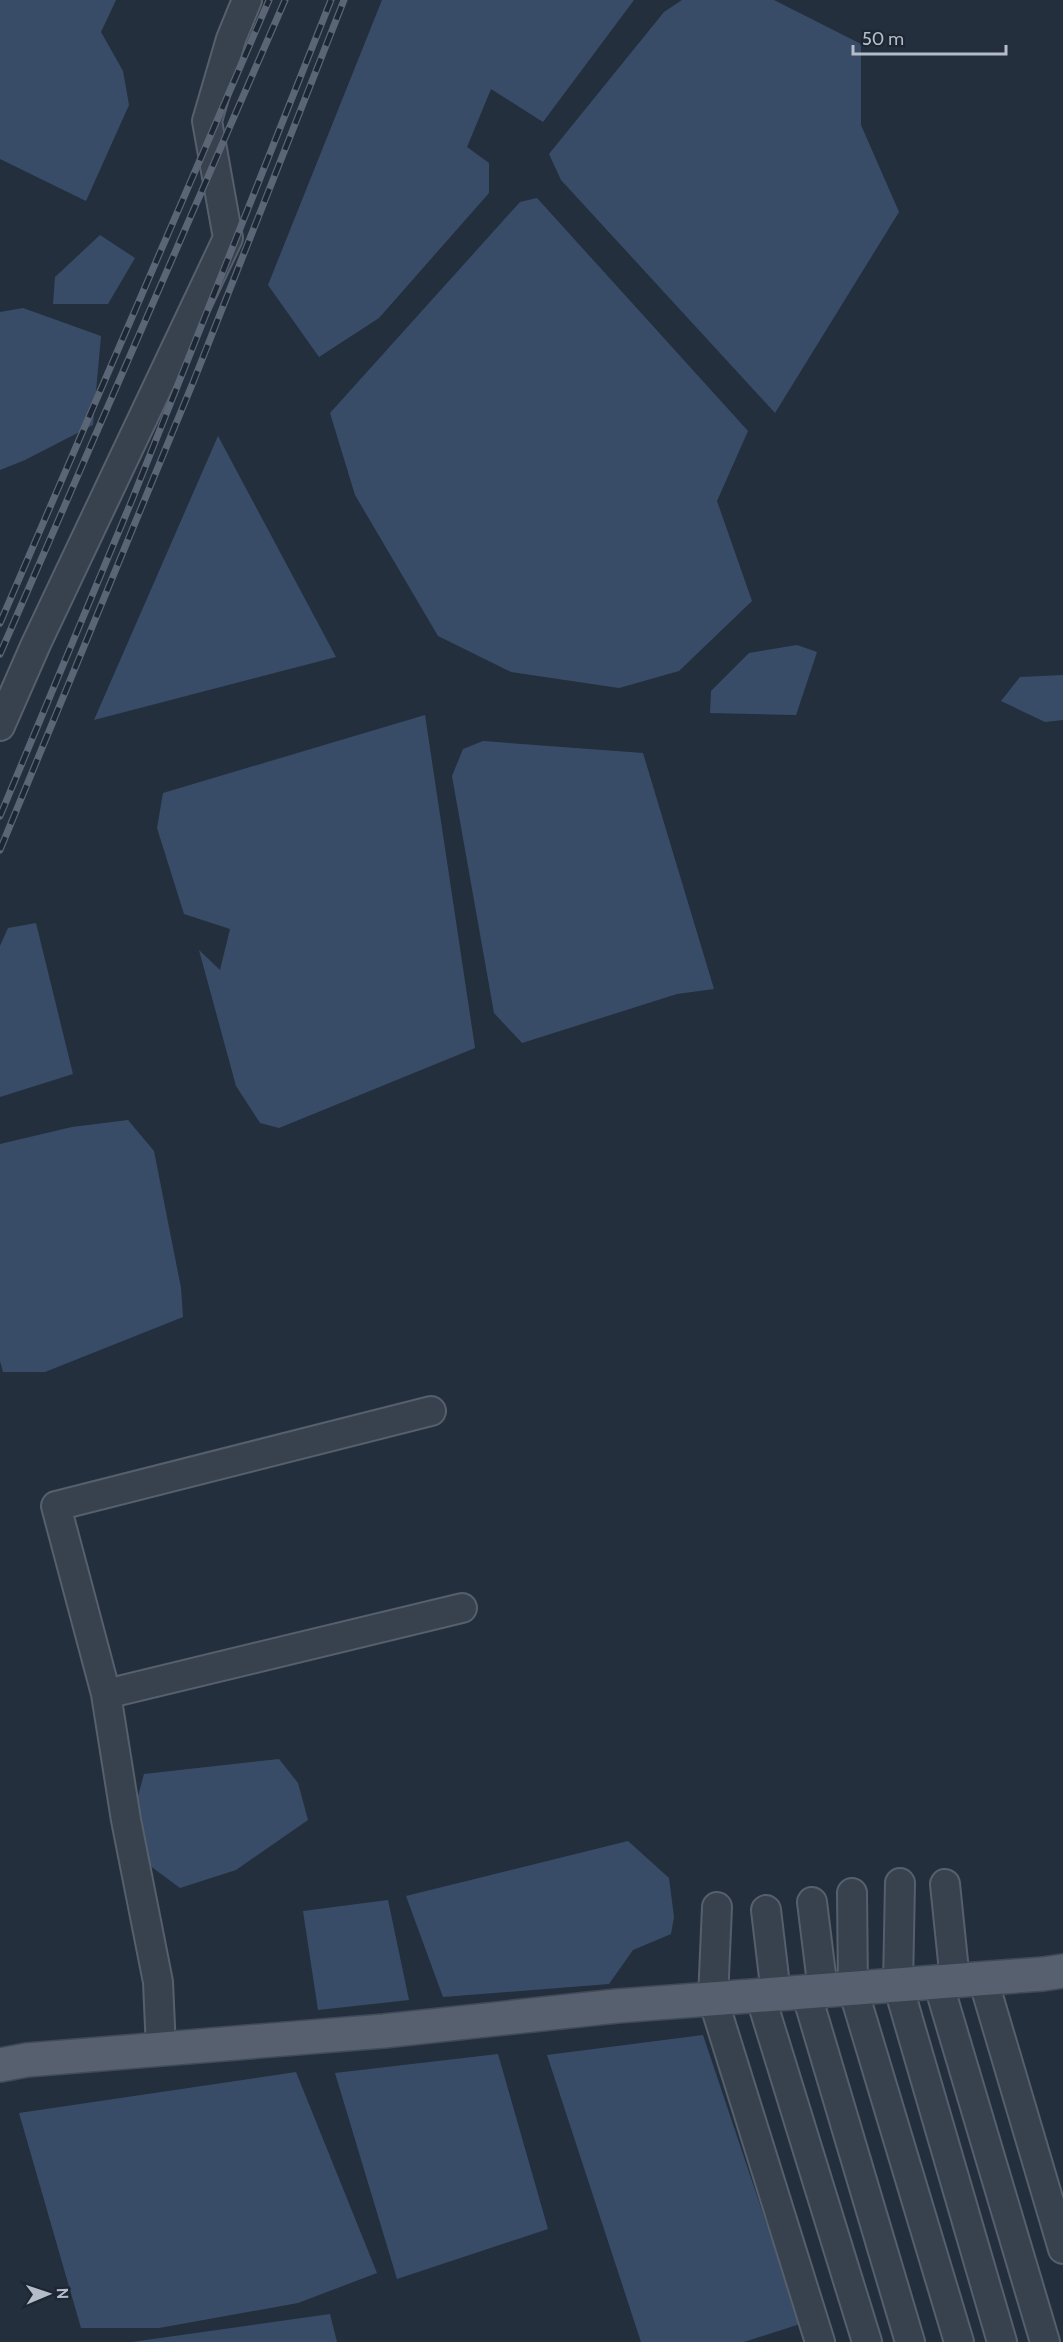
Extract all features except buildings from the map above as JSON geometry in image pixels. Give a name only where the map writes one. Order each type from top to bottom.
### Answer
[{"type":"main road","points":[[0,2065],[27,2060],[384,2031],[617,2006],[959,1981],[1063,1971]]},
{"type":"street","points":[[0,726],[41,633],[228,238],[207,121],[231,39],[247,0]]},
{"type":"street","points":[[161,2049],[158,1982],[126,1820],[106,1694],[56,1506],[431,1411]]},
{"type":"street","points":[[106,1694],[462,1608]]},
{"type":"street","points":[[900,1883],[898,1985],[1002,2342]]},
{"type":"street","points":[[945,1884],[959,1981],[1045,2342]]},
{"type":"street","points":[[852,1893],[804,1992],[910,2342]]},
{"type":"street","points":[[812,1902],[804,1992],[867,2342]]},
{"type":"street","points":[[717,1906],[713,1999],[820,2342]]},
{"type":"street","points":[[766,1910],[959,2342]]},
{"type":"street","points":[[959,1981],[1063,2249]]},
{"type":"water","points":[[0,0],[116,0],[101,32],[123,71],[129,105],[86,201],[0,159]]},
{"type":"water","points":[[382,0],[634,0],[543,122],[491,89],[467,147],[489,163],[489,193],[379,318],[319,357],[268,285]]},
{"type":"water","points":[[682,0],[774,0],[861,44],[861,125],[899,212],[775,413],[561,180],[549,154],[664,12]]},
{"type":"water","points":[[537,198],[748,431],[717,501],[752,601],[679,671],[619,688],[511,672],[438,636],[355,495],[330,413],[520,202]]},
{"type":"water","points":[[100,235],[135,258],[108,304],[53,304],[55,277]]},
{"type":"water","points":[[23,308],[101,336],[93,425],[25,460],[0,470],[0,312]]},
{"type":"water","points":[[218,436],[336,657],[94,720]]},
{"type":"water","points":[[797,645],[817,652],[796,715],[710,713],[711,691],[749,653]]},
{"type":"water","points":[[1063,675],[1063,720],[1045,722],[1001,701],[1020,677]]},
{"type":"water","points":[[425,715],[475,1048],[279,1128],[260,1123],[236,1086],[199,950],[220,970],[230,929],[184,914],[157,828],[163,793]]},
{"type":"water","points":[[483,741],[643,753],[714,989],[677,994],[522,1043],[494,1013],[452,776],[463,749]]},
{"type":"water","points":[[36,923],[73,1074],[0,1097],[0,946],[8,928]]},
{"type":"water","points":[[128,1120],[154,1151],[181,1288],[183,1317],[45,1372],[3,1372],[0,1361],[0,1144],[72,1127]]},
{"type":"water","points":[[279,1759],[298,1783],[308,1820],[236,1870],[180,1888],[149,1865],[134,1811],[144,1774]]},
{"type":"water","points":[[628,1841],[669,1878],[674,1917],[671,1934],[633,1950],[609,1984],[443,1997],[406,1896]]},
{"type":"water","points":[[388,1900],[409,2000],[318,2010],[303,1911]]},
{"type":"water","points":[[703,2035],[800,2324],[744,2342],[641,2342],[547,2055]]},
{"type":"water","points":[[498,2054],[548,2229],[397,2279],[335,2073]]},
{"type":"water","points":[[296,2072],[377,2273],[298,2303],[159,2328],[81,2328],[19,2113]]},
{"type":"water","points":[[330,2314],[337,2342],[132,2342]]},
{"type":"railway","points":[[0,623],[269,0]]},
{"type":"railway","points":[[0,654],[285,0]]},
{"type":"railway","points":[[0,816],[132,500],[331,0]]},
{"type":"railway","points":[[0,850],[194,380],[344,0]]}]
